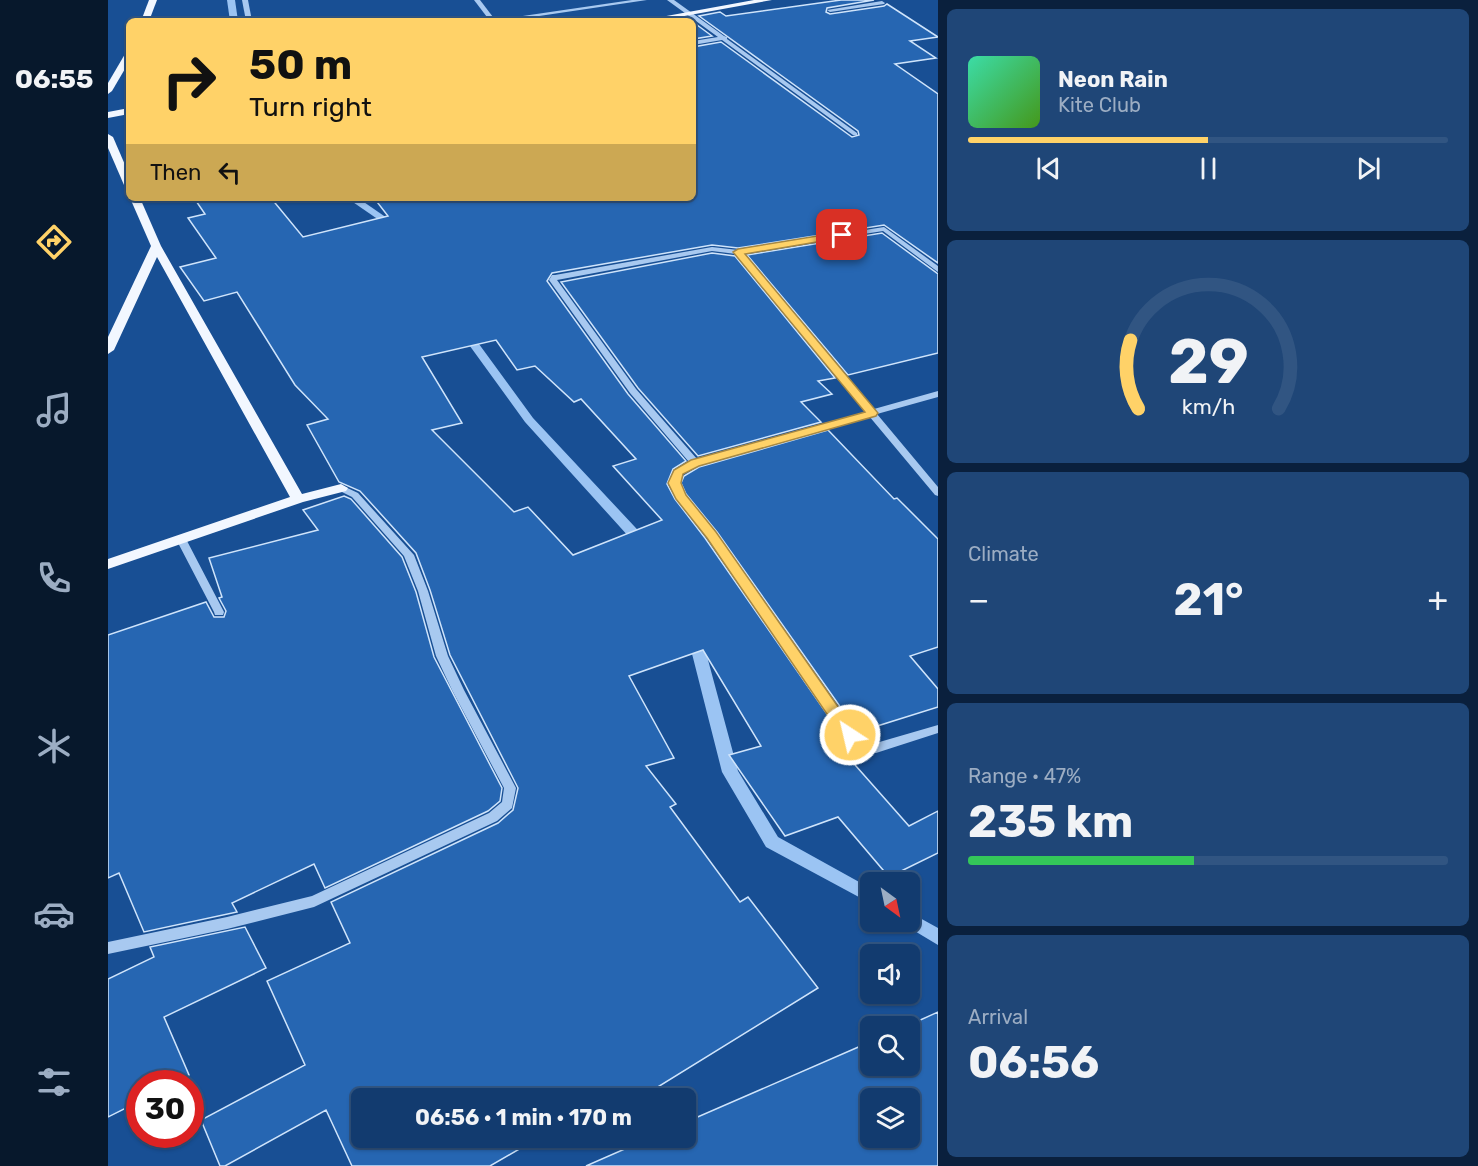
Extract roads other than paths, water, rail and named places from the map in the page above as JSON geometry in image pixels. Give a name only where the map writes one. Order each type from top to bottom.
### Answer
[{"type":"main road","points":[[146,18],[153,0]]},
{"type":"main road","points":[[660,18],[768,0]]},
{"type":"main road","points":[[108,90],[126,59]]},
{"type":"main road","points":[[108,115],[126,112]]},
{"type":"main road","points":[[108,138],[126,178]]},
{"type":"main road","points":[[136,201],[156,246],[298,499]]},
{"type":"main road","points":[[108,350],[156,246]]},
{"type":"main road","points":[[108,564],[298,499],[341,488]]},
{"type":"street","points":[[245,0],[248,18]]},
{"type":"street","points":[[477,0],[491,18]]},
{"type":"street","points":[[519,17],[644,0]]},
{"type":"street","points":[[670,0],[695,18]]},
{"type":"street","points":[[854,0],[861,6]]},
{"type":"street","points":[[830,10],[882,3]]},
{"type":"street","points":[[552,13],[558,18]]},
{"type":"street","points":[[696,18],[855,134]]},
{"type":"street","points":[[696,43],[725,38]]},
{"type":"street","points":[[695,463],[633,391],[553,280],[558,276],[712,249],[738,252],[884,229],[938,270]]},
{"type":"street","points":[[738,252],[938,493]]},
{"type":"street","points":[[938,394],[695,463],[678,472],[674,483],[680,496],[711,535],[850,735],[859,743],[876,748],[938,729]]},
{"type":"street","points":[[108,948],[227,923],[314,901],[493,817],[508,804],[510,788],[442,656],[423,591],[409,555],[355,495],[341,488]]},
{"type":"street","points":[[181,539],[219,612]]},
{"type":"waterway","points":[[231,0],[234,18]]},
{"type":"waterway","points":[[356,201],[395,227]]},
{"type":"waterway","points":[[464,331],[529,420],[644,545]]},
{"type":"waterway","points":[[694,634],[730,772],[772,842],[860,890]]},
{"type":"waterway","points":[[920,926],[938,937]]}]
